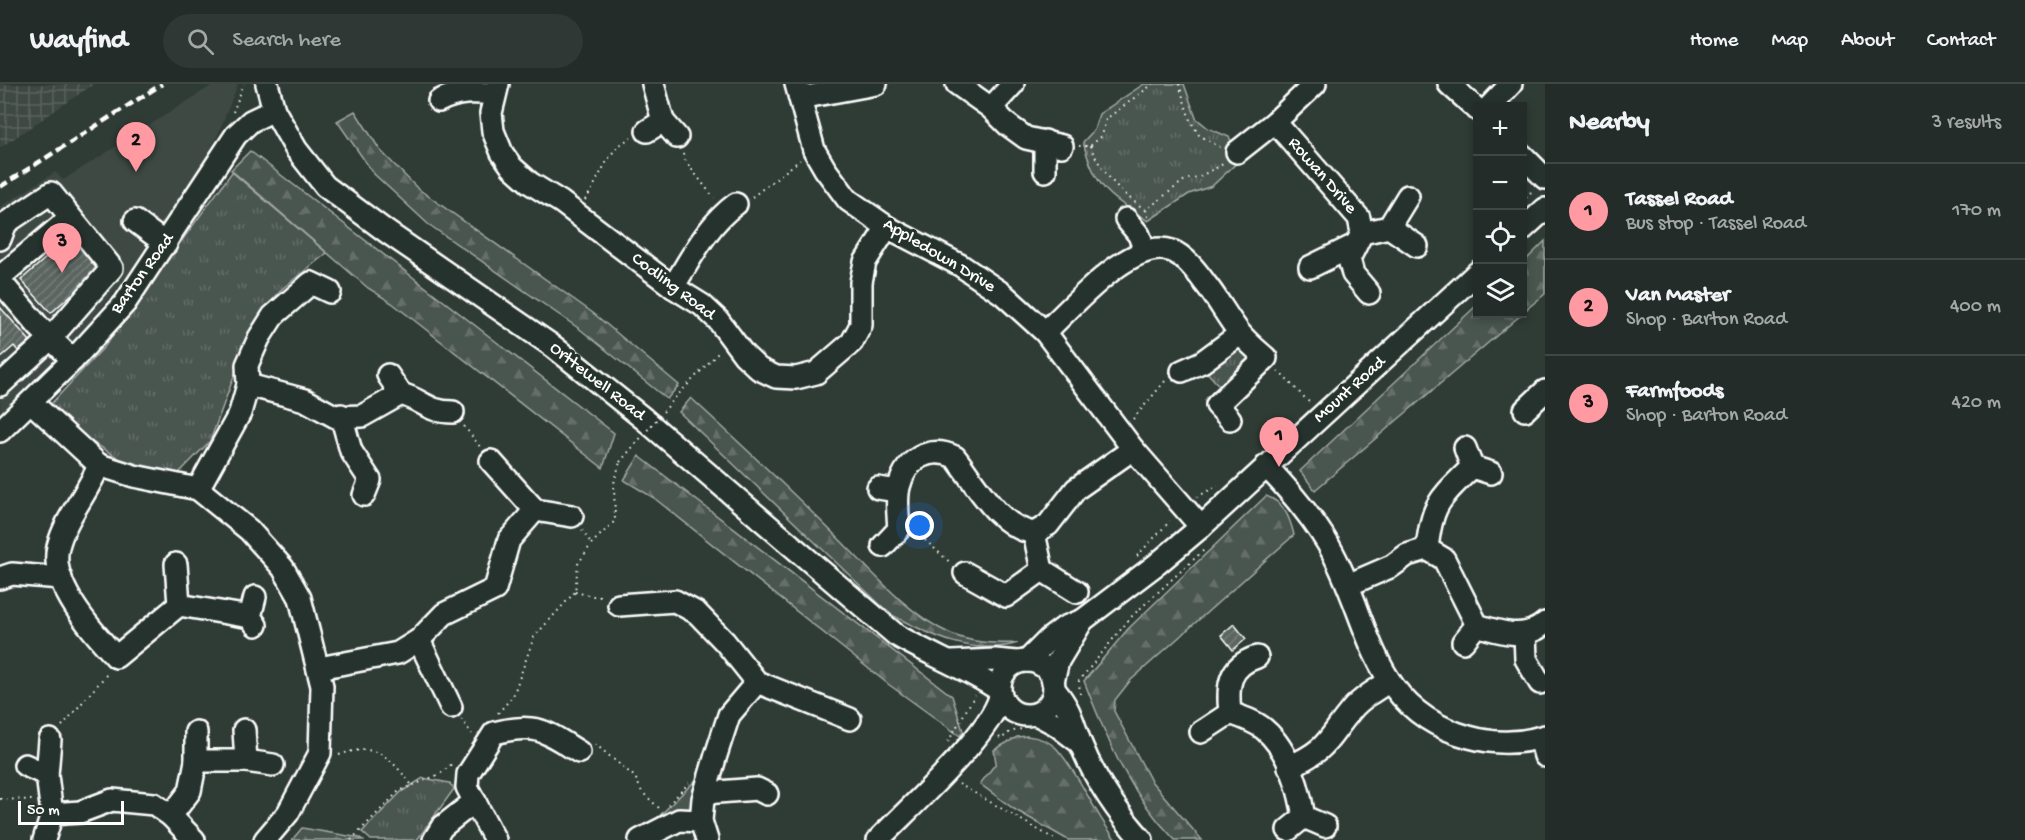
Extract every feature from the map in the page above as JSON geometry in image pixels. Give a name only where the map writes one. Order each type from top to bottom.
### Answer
[{"type":"street","name":"Orttewell Road","points":[[267,84],[274,110],[296,149],[325,186],[387,232],[554,347],[645,419],[896,635],[925,653],[951,662],[1000,693]]},
{"type":"street","points":[[653,84],[662,130]]},
{"type":"street","points":[[798,91],[876,84]]},
{"type":"street","points":[[957,84],[992,108],[1008,125],[1026,138],[1054,144],[1045,171]]},
{"type":"street","points":[[992,108],[1013,84]]},
{"type":"street","name":"Rowan Drive","points":[[1233,156],[1275,122],[1315,84]]},
{"type":"street","points":[[1449,84],[1473,106]]},
{"type":"street","points":[[1494,102],[1511,84]]},
{"type":"street","name":"Codling Road","points":[[439,101],[453,94],[496,89],[491,112],[493,130],[502,153],[512,167],[530,183],[575,213],[673,287],[702,305],[733,338],[744,356],[759,369],[776,377],[796,378],[816,373],[852,342],[861,325],[861,282],[865,262],[887,226]]},
{"type":"street","name":"Appledown Drive","points":[[798,91],[814,150],[848,200],[887,226],[960,265],[1003,294],[1045,332],[1133,449],[1201,526]]},
{"type":"street","name":"Barton Road","points":[[0,431],[73,360],[125,303],[236,135],[251,121],[274,110]]},
{"type":"street","name":"Rowan Drive","points":[[1275,122],[1359,218],[1358,239]]},
{"type":"street","points":[[1523,156],[1545,178]]},
{"type":"street","points":[[0,239],[6,224],[51,193],[112,268],[50,339],[0,385]]},
{"type":"street","points":[[1408,196],[1389,227],[1417,246]]},
{"type":"street","points":[[673,287],[696,249],[731,208]]},
{"type":"street","points":[[1527,225],[1545,209]]},
{"type":"street","points":[[70,218],[0,279],[50,339],[73,360]]},
{"type":"street","points":[[1126,219],[1139,235],[1145,251]]},
{"type":"street","points":[[135,221],[166,244]]},
{"type":"street","name":"Rowan Drive","points":[[1310,267],[1358,239],[1389,227]]},
{"type":"street","points":[[1358,239],[1349,259],[1353,274],[1369,293]]},
{"type":"street","points":[[1045,332],[1122,262],[1154,249],[1172,251],[1187,261],[1240,334],[1266,358],[1217,405],[1230,419]]},
{"type":"street","name":"Mount Road","points":[[1022,662],[1065,627],[1083,620],[1157,564],[1266,466],[1312,410],[1473,276]]},
{"type":"street","points":[[198,489],[240,413],[248,385],[247,365],[259,338],[273,316],[311,283],[330,292]]},
{"type":"street","points":[[1182,370],[1202,362],[1240,334]]},
{"type":"street","points":[[388,375],[401,394],[413,397],[436,412],[453,412]]},
{"type":"street","points":[[248,385],[305,400],[336,417],[341,415],[362,416],[401,394]]},
{"type":"street","points":[[1525,410],[1545,391]]},
{"type":"street","points":[[31,402],[99,465],[134,476],[198,489],[249,530],[283,568],[300,597],[322,686],[320,753],[288,813],[266,840]]},
{"type":"street","points":[[341,415],[351,451],[370,480],[364,495]]},
{"type":"street","points":[[1034,533],[1048,525],[1076,489],[1133,449]]},
{"type":"street","points":[[883,546],[899,529],[898,516],[888,490],[910,464],[919,456],[930,451],[945,452],[955,457],[996,510],[1013,525],[1034,533]]},
{"type":"street","points":[[491,461],[535,510],[572,516]]},
{"type":"street","points":[[1427,549],[1430,517],[1441,497],[1476,463]]},
{"type":"street","points":[[99,465],[57,548],[61,578],[76,610],[112,665],[179,605],[254,613]]},
{"type":"street","points":[[1266,466],[1303,506],[1328,544],[1348,585],[1371,647],[1388,682],[1422,716],[1446,731],[1507,743],[1543,743]]},
{"type":"street","points":[[319,668],[398,653],[419,640],[444,614],[495,589],[509,540],[535,510]]},
{"type":"street","points":[[1034,533],[1041,570],[1077,592]]},
{"type":"street","points":[[1348,585],[1392,566],[1407,555],[1427,549],[1443,559],[1448,566],[1477,625],[1499,633],[1525,633],[1545,623]]},
{"type":"street","points":[[176,564],[179,605]]},
{"type":"street","points":[[965,573],[1006,596],[1041,570]]},
{"type":"street","points":[[0,578],[12,574],[61,578]]},
{"type":"street","points":[[634,610],[675,601],[697,614],[725,642],[758,682],[852,722]]},
{"type":"street","name":"Mount Road","points":[[1054,685],[1058,661],[1083,620]]},
{"type":"street","points":[[1463,642],[1477,625]]},
{"type":"street","points":[[1525,633],[1526,659],[1540,683]]},
{"type":"street","points":[[419,640],[451,707]]},
{"type":"street","points":[[1230,713],[1227,690],[1230,680],[1245,663],[1257,657]]},
{"type":"street","name":"Orttewell Road","points":[[951,662],[994,660],[1022,662]]},
{"type":"street","points":[[878,840],[967,748],[997,711],[1004,673],[1022,662],[1044,667],[1071,710],[1080,743],[1103,788],[1142,840]]},
{"type":"street","points":[[640,840],[678,820],[704,830],[699,786],[729,715],[758,682]]},
{"type":"street","points":[[1294,776],[1326,746],[1354,707],[1388,682]]},
{"type":"street","points":[[967,748],[1031,719],[1045,709],[1052,700],[1054,685]]},
{"type":"street","points":[[1000,693],[1006,707],[1015,713],[1055,724],[1080,743]]},
{"type":"street","points":[[1201,732],[1230,713]]},
{"type":"street","points":[[1230,713],[1254,722],[1266,730],[1294,776],[1296,824],[1325,826]]},
{"type":"street","points":[[495,840],[467,787],[468,774],[494,733],[512,728],[542,729],[584,752]]},
{"type":"street","points":[[244,730],[246,761]]},
{"type":"street","points":[[171,816],[190,790],[196,761],[196,732]]},
{"type":"street","points":[[44,840],[51,807],[47,775],[50,740]]},
{"type":"street","points":[[196,761],[246,761],[273,765]]},
{"type":"street","points":[[25,765],[47,775]]},
{"type":"street","points":[[699,786],[757,789],[767,794]]},
{"type":"street","points":[[51,807],[80,812],[112,800],[154,804],[171,816],[194,840]]},
{"type":"street","points":[[434,840],[441,827],[475,801]]},
{"type":"path","points":[[1054,144],[1090,146],[1102,136],[1106,119],[1153,84]]},
{"type":"path","points":[[1146,210],[1186,179],[1199,177],[1233,156],[1219,145],[1199,135],[1190,120],[1179,84]]},
{"type":"path","points":[[575,213],[595,188],[614,150],[625,141],[662,130],[686,162],[731,208],[745,202],[814,150]]},
{"type":"path","points":[[1090,146],[1113,184],[1125,196],[1146,210],[1148,219]]},
{"type":"path","points":[[494,718],[513,696],[534,637],[574,592],[578,564],[592,543],[615,521],[614,483],[620,462],[675,398],[733,338]]},
{"type":"path","points":[[1266,358],[1312,410]]},
{"type":"path","points":[[1120,431],[1134,419],[1162,382],[1182,370]]},
{"type":"path","points":[[453,412],[491,461]]},
{"type":"path","points":[[1133,560],[1185,507],[1222,483]]},
{"type":"path","points":[[898,516],[948,562],[965,573]]},
{"type":"path","points":[[574,592],[592,596],[612,595],[634,610]]},
{"type":"path","points":[[1127,612],[1131,617]]},
{"type":"path","points":[[50,740],[112,665]]},
{"type":"path","points":[[963,716],[977,692]]},
{"type":"path","points":[[451,707],[476,738]]},
{"type":"path","points":[[1000,739],[1031,719]]},
{"type":"path","points":[[315,760],[357,748],[379,752],[411,785]]},
{"type":"path","points":[[584,752],[636,777],[642,792],[662,812],[699,786]]},
{"type":"path","points":[[351,840],[399,791],[440,774],[457,760]]},
{"type":"path","points":[[942,773],[1056,840]]},
{"type":"path","points":[[0,799],[51,807]]},
{"type":"shaded area","points":[[0,84],[94,84],[0,148]]},
{"type":"shaded area","points":[[214,84],[238,84],[217,137],[179,205],[136,266],[52,367],[0,415],[0,207],[55,172],[63,180]]},
{"type":"green space","points":[[1144,84],[1184,84],[1196,118],[1208,128],[1229,137],[1242,158],[1212,186],[1189,194],[1148,221],[1105,189],[1093,171],[1083,142],[1094,130],[1099,114]]},
{"type":"green space","points":[[355,111],[380,150],[417,188],[593,313],[679,385],[667,399],[581,330],[428,224],[374,174],[337,121]]},
{"type":"green space","points":[[250,151],[614,433],[603,468],[392,303],[368,288],[231,170]]},
{"type":"green space","points":[[232,172],[327,253],[283,288],[263,311],[240,360],[210,441],[179,473],[135,468],[79,434],[50,405],[105,346]]},
{"type":"green space","points":[[1545,241],[1545,294],[1527,309],[1527,264],[1527,259]]},
{"type":"green space","points":[[1473,309],[1473,318],[1517,318],[1315,490],[1300,471]]},
{"type":"green space","points":[[1240,337],[1261,361],[1224,391],[1204,369]]},
{"type":"green space","points":[[691,398],[800,501],[889,590],[919,615],[951,634],[967,639],[992,643],[1018,643],[1001,647],[968,646],[936,636],[890,614],[679,412]]},
{"type":"green space","points":[[639,456],[952,696],[963,731],[960,736],[888,684],[654,498],[624,480]]},
{"type":"green space","points":[[1266,496],[1282,506],[1294,535],[1130,681],[1115,700],[1114,711],[1151,781],[1202,840],[1175,840],[1144,803],[1121,765],[1084,681],[1128,629]]},
{"type":"green space","points":[[1027,736],[1043,740],[1057,749],[1116,840],[1068,840],[1014,809],[980,784],[996,763],[994,750],[1017,737]]},
{"type":"green space","points":[[703,773],[699,821],[636,839]]},
{"type":"green space","points":[[423,778],[449,783],[454,789],[417,840],[371,840],[362,832],[401,792]]},
{"type":"green space","points":[[302,828],[360,838],[363,840],[292,840]]},
{"type":"building","points":[[74,233],[104,266],[83,285],[86,288],[75,298],[72,294],[51,313],[21,280]]},
{"type":"building","points":[[0,307],[30,341],[18,351],[14,346],[0,358]]},
{"type":"building","points":[[1234,624],[1246,639],[1233,650],[1221,635]]},
{"type":"railway","points":[[0,187],[162,84]]},
{"type":"place","name":"Van Master","points":[[136,172]]},
{"type":"place","name":"Farmfoods","points":[[62,273]]},
{"type":"place","name":"Tassel Road","points":[[1279,467]]}]
